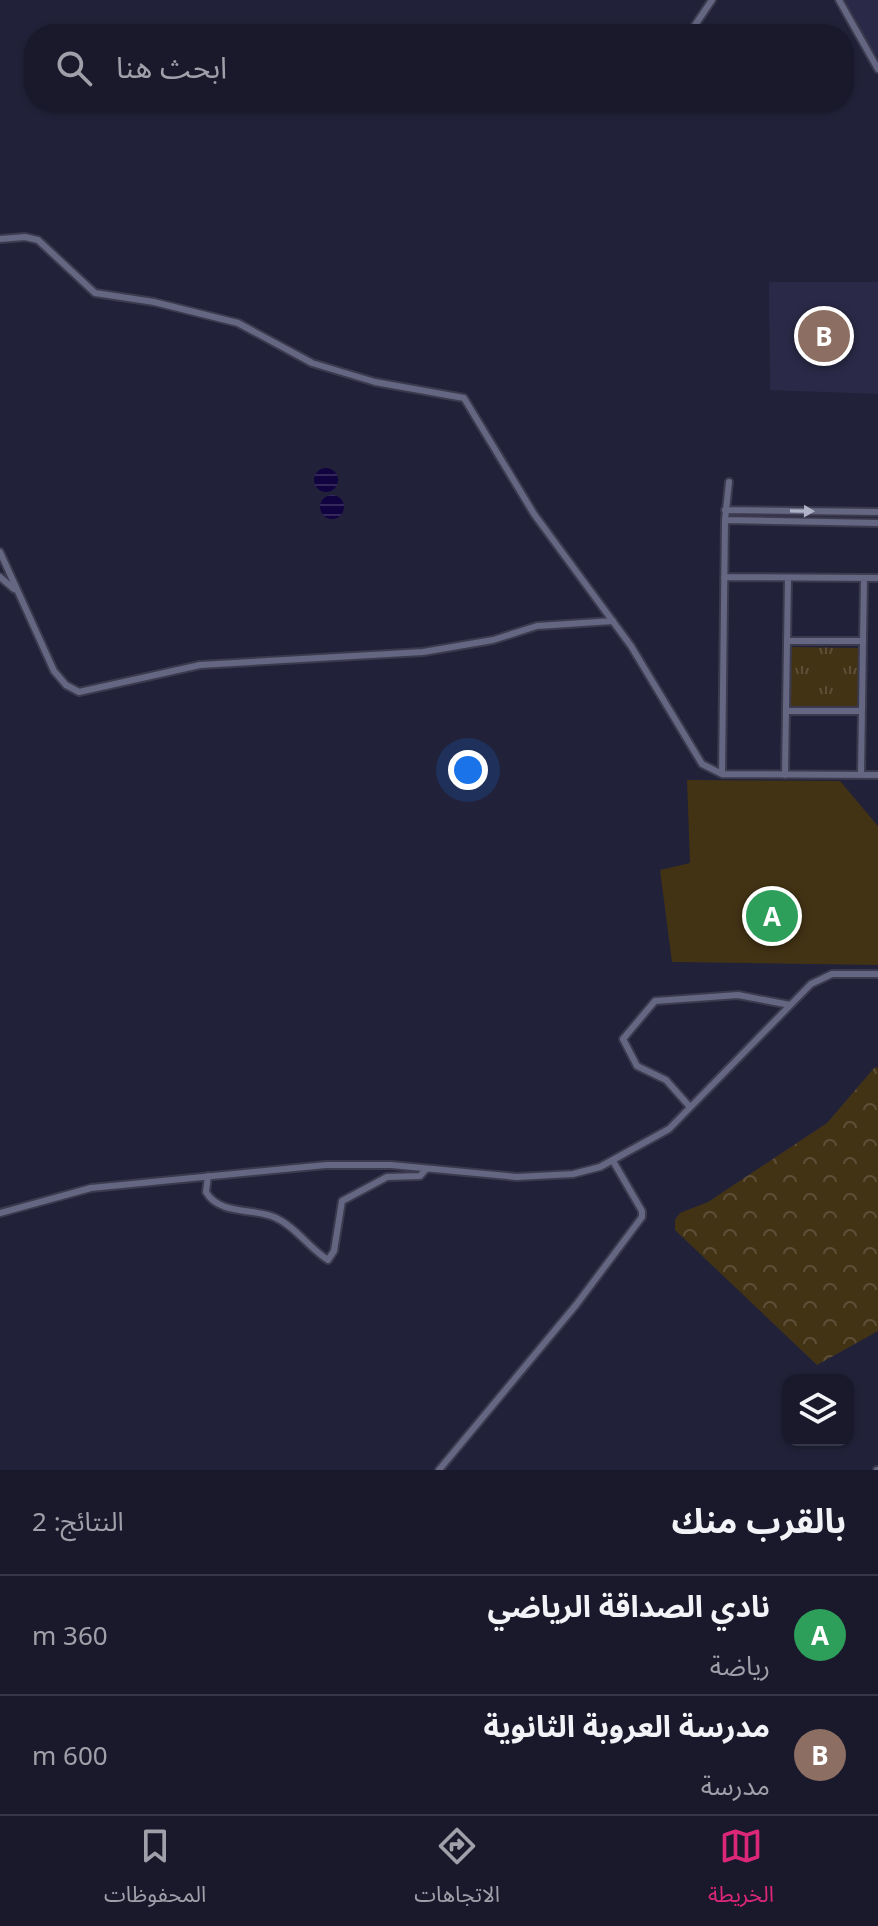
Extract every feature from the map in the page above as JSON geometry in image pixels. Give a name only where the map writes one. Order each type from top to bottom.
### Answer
[{"type":"street","points":[[696,24],[712,0]]},
{"type":"street","points":[[839,0],[853,24]]},
{"type":"street","points":[[854,27],[878,69]]},
{"type":"street","points":[[0,239],[25,237],[38,240],[95,293],[154,302],[238,323],[312,363],[375,382],[464,398],[534,514],[613,621],[702,764],[722,774],[878,775]]},
{"type":"street","points":[[722,774],[725,510],[729,482]]},
{"type":"street","points":[[725,510],[878,512]]},
{"type":"street","points":[[725,520],[878,523]]},
{"type":"street","points":[[0,552],[54,671],[66,685],[79,692],[200,665],[423,652],[493,640],[537,626],[613,621]]},
{"type":"street","points":[[0,577],[16,592]]},
{"type":"street","points":[[724,577],[878,578]]},
{"type":"street","points":[[785,775],[788,578]]},
{"type":"street","points":[[861,775],[864,579]]},
{"type":"street","points":[[787,641],[863,641]]},
{"type":"street","points":[[787,711],[862,711]]},
{"type":"street","points":[[0,1213],[91,1188],[360,1163],[544,1177],[573,1174],[613,1161],[669,1129],[790,1005],[822,977],[878,974]]},
{"type":"street","points":[[690,1107],[666,1080],[637,1066],[623,1039],[655,1001],[738,995],[790,1005]]},
{"type":"street","points":[[439,1470],[576,1305],[642,1217],[642,1211],[613,1161]]},
{"type":"street","points":[[208,1176],[206,1192],[213,1201],[279,1220],[328,1260],[334,1251],[337,1213],[342,1201],[382,1179],[420,1176],[426,1169]]},
{"type":"shaded area","points":[[844,0],[878,0],[878,57],[858,31]]},
{"type":"shaded area","points":[[769,282],[878,282],[878,394],[770,390]]},
{"type":"shaded area","points":[[326,468],[334,472],[338,480],[334,488],[326,492],[318,488],[314,480],[318,472]]},
{"type":"shaded area","points":[[332,495],[340,499],[344,507],[340,515],[332,519],[324,515],[320,507],[324,499]]},
{"type":"green space","points":[[791,647],[859,648],[859,709],[790,708]]},
{"type":"green space","points":[[687,780],[840,781],[878,826],[878,965],[672,962],[660,870],[690,863]]},
{"type":"green space","points":[[875,1067],[878,1068],[878,1331],[817,1365],[675,1230],[675,1220],[680,1213],[708,1202],[827,1123]]},
{"type":"place","name":"مدرسة العروبة الثانوية","points":[[824,336]]},
{"type":"place","name":"نادي الصداقة الرياضي","points":[[772,916]]}]
